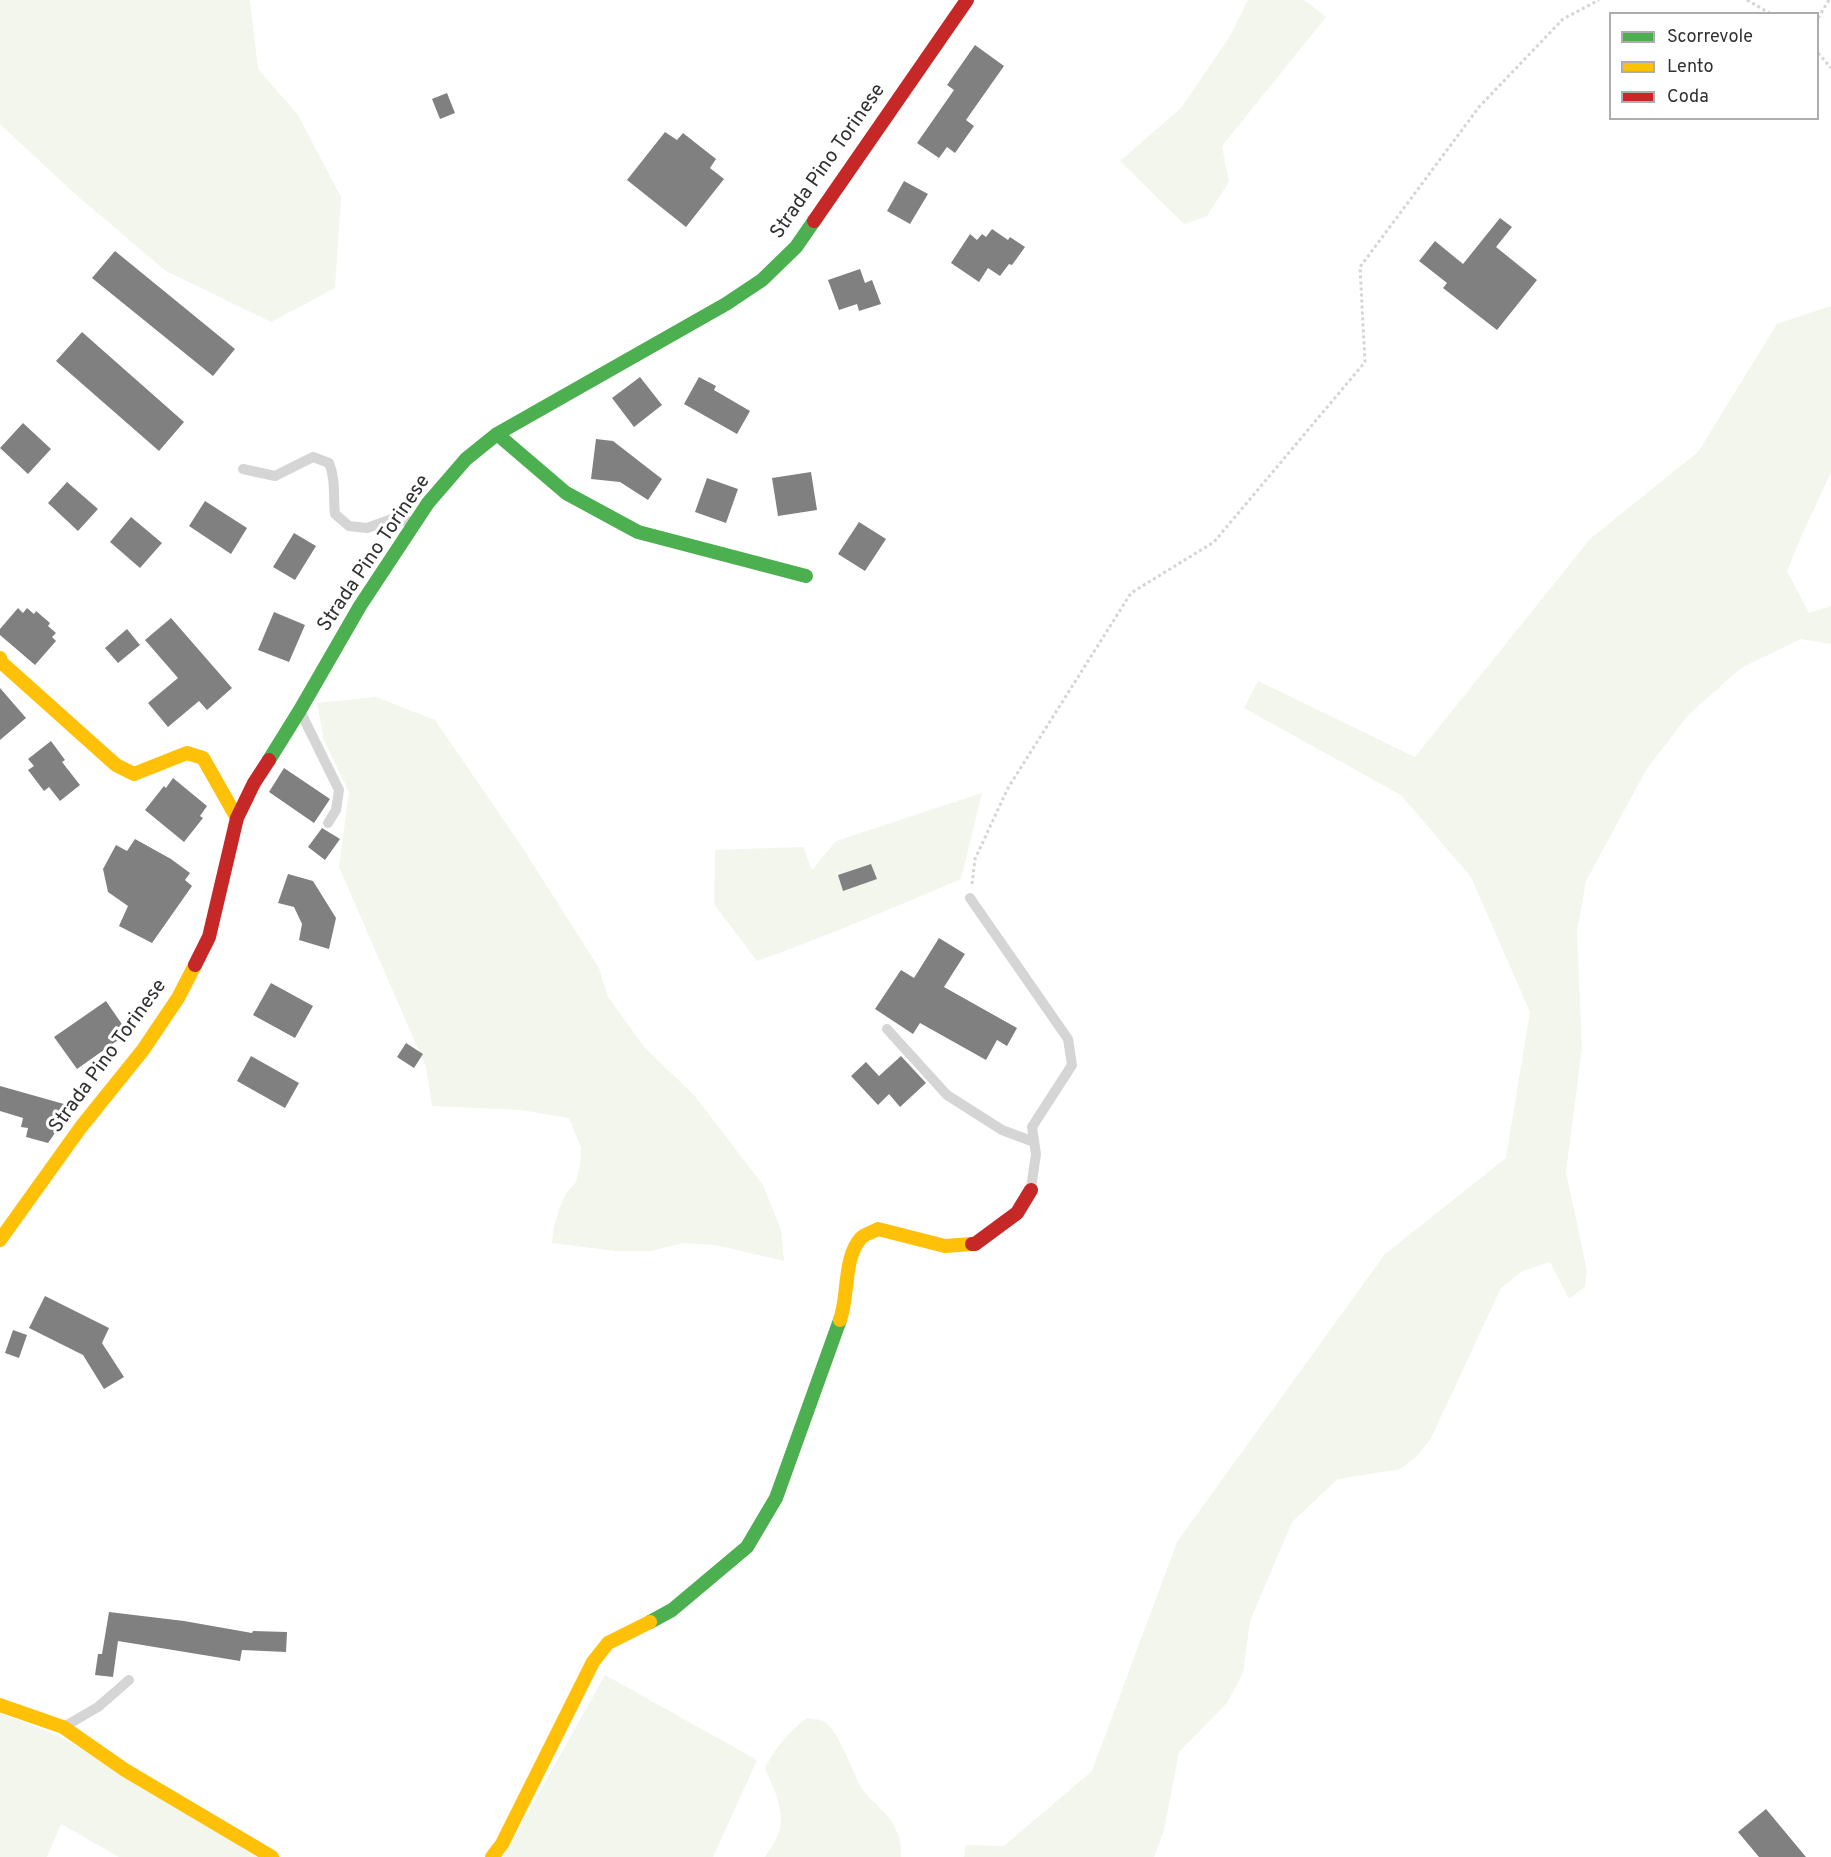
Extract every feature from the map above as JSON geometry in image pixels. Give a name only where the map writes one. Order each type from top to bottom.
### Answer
[{"type":"street","name":"Strada Pino Torinese","points":[[0,1240],[81,1127],[143,1050],[178,998],[208,937],[237,818],[254,783],[300,710],[360,606],[428,503],[466,459],[497,434],[726,304],[762,280],[796,247],[968,0]]},
{"type":"street","points":[[497,434],[566,493],[638,532],[806,576]]},
{"type":"street","points":[[0,657],[2,663],[116,765],[134,774],[187,753],[203,758],[237,818]]},
{"type":"street","points":[[492,1857],[501,1844],[593,1662],[608,1643],[672,1610],[747,1547],[776,1498],[844,1310],[851,1255],[862,1237],[878,1229],[945,1246],[975,1244],[1017,1213],[1031,1190]]},
{"type":"street","points":[[0,1705],[63,1727],[125,1770],[272,1857]]},
{"type":"lane","points":[[243,469],[275,476],[313,457],[329,464],[334,476],[335,514],[349,526],[367,528],[392,519],[416,522]]},
{"type":"lane","points":[[300,710],[339,789],[336,810],[328,823]]},
{"type":"lane","points":[[970,898],[1068,1039],[1072,1065],[1032,1127],[1036,1154],[1031,1190]]},
{"type":"lane","points":[[887,1029],[947,1095],[1002,1130],[1034,1142]]},
{"type":"lane","points":[[63,1727],[98,1707],[129,1680]]},
{"type":"path","points":[[970,898],[975,859],[1008,788],[1131,592],[1214,542],[1365,362],[1359,267],[1479,107],[1563,19],[1599,0]]},
{"type":"path","points":[[1747,0],[1768,12]]},
{"type":"path","points":[[1819,16],[1829,0]]},
{"type":"path","points":[[1819,54],[1831,68]]},
{"type":"shaded area","points":[[0,0],[250,0],[258,69],[298,115],[341,197],[335,288],[271,322],[166,271],[75,194],[0,124]]},
{"type":"shaded area","points":[[1248,0],[1304,0],[1326,17],[1222,146],[1229,182],[1207,216],[1184,224],[1120,161],[1181,108],[1229,38]]},
{"type":"shaded area","points":[[1831,306],[1831,472],[1787,571],[1809,613],[1831,606],[1831,644],[1801,639],[1741,668],[1688,715],[1646,770],[1586,881],[1577,931],[1582,1048],[1566,1172],[1587,1271],[1585,1287],[1569,1299],[1550,1262],[1522,1271],[1501,1288],[1430,1440],[1417,1456],[1400,1469],[1338,1479],[1292,1522],[1250,1621],[1243,1673],[1227,1703],[1179,1752],[1164,1830],[1154,1857],[964,1857],[966,1845],[1004,1846],[1092,1771],[1177,1542],[1385,1254],[1506,1158],[1530,1012],[1471,877],[1401,795],[1244,708],[1258,681],[1415,757],[1590,539],[1698,452],[1777,324]]},
{"type":"shaded area","points":[[376,697],[435,720],[522,847],[599,968],[608,997],[645,1048],[694,1095],[763,1185],[781,1230],[784,1261],[716,1245],[682,1243],[651,1251],[616,1251],[552,1243],[559,1210],[565,1195],[576,1182],[580,1165],[581,1148],[569,1118],[521,1110],[432,1106],[426,1067],[339,867],[349,792],[324,740],[317,703]]},
{"type":"shaded area","points":[[982,793],[961,879],[885,911],[757,961],[714,904],[715,850],[803,847],[812,870],[836,841]]},
{"type":"shaded area","points":[[605,1675],[757,1760],[713,1857],[503,1857]]},
{"type":"shaded area","points":[[0,1713],[59,1736],[261,1857],[119,1857],[61,1824],[47,1857],[0,1857]]},
{"type":"shaded area","points":[[807,1718],[823,1721],[835,1734],[861,1787],[893,1824],[900,1840],[901,1857],[765,1857],[778,1835],[781,1816],[778,1799],[765,1768],[783,1740]]},
{"type":"building","points":[[975,45],[1004,66],[966,120],[974,126],[955,153],[947,147],[939,158],[917,143],[954,90],[947,85]]},
{"type":"building","points":[[447,93],[455,113],[440,119],[432,99]]},
{"type":"building","points":[[665,132],[677,140],[683,133],[716,159],[710,168],[724,179],[686,227],[627,180]]},
{"type":"building","points":[[904,181],[928,194],[910,224],[887,211]]},
{"type":"building","points":[[1500,218],[1512,227],[1496,247],[1537,280],[1497,330],[1443,288],[1447,283],[1419,261],[1435,241],[1463,264]]},
{"type":"building","points":[[992,229],[1008,240],[1010,237],[1025,247],[1012,265],[1009,264],[1000,276],[988,268],[979,282],[951,263],[970,234],[977,240],[982,234],[986,237]]},
{"type":"building","points":[[115,251],[235,349],[213,376],[92,278]]},
{"type":"building","points":[[860,269],[865,283],[872,280],[881,304],[859,311],[857,304],[839,310],[828,280]]},
{"type":"building","points":[[82,332],[184,422],[159,451],[56,361]]},
{"type":"building","points":[[640,377],[662,405],[634,427],[612,398]]},
{"type":"building","points":[[699,377],[716,386],[714,390],[750,411],[737,434],[684,404]]},
{"type":"building","points":[[23,423],[51,449],[28,474],[0,448]]},
{"type":"building","points":[[596,439],[613,441],[662,479],[648,500],[620,482],[591,479]]},
{"type":"building","points":[[811,472],[817,510],[778,516],[772,478]]},
{"type":"building","points":[[707,478],[738,489],[726,523],[695,512]]},
{"type":"building","points":[[67,482],[98,509],[78,531],[48,503]]},
{"type":"building","points":[[205,501],[247,528],[231,554],[189,526]]},
{"type":"building","points":[[131,517],[162,543],[140,568],[110,542]]},
{"type":"building","points":[[859,522],[886,539],[865,571],[838,554]]},
{"type":"building","points":[[294,533],[316,546],[295,580],[273,567]]},
{"type":"building","points":[[18,608],[23,613],[27,608],[34,614],[36,611],[50,623],[48,626],[56,633],[52,637],[56,641],[35,665],[0,635],[0,629]]},
{"type":"building","points":[[274,612],[305,625],[289,662],[258,650]]},
{"type":"building","points":[[171,618],[232,688],[207,710],[199,701],[168,727],[148,703],[178,678],[145,640]]},
{"type":"building","points":[[127,629],[140,645],[118,663],[105,648]]},
{"type":"building","points":[[0,688],[26,718],[0,740]]},
{"type":"building","points":[[51,741],[65,760],[62,762],[80,785],[60,801],[49,787],[44,791],[28,770],[34,766],[28,759]]},
{"type":"building","points":[[284,768],[330,799],[314,823],[269,792]]},
{"type":"building","points":[[173,778],[207,806],[200,816],[203,818],[184,842],[145,810]]},
{"type":"building","points":[[322,828],[340,839],[325,860],[308,847]]},
{"type":"building","points":[[135,839],[171,859],[190,873],[185,880],[192,886],[152,943],[119,926],[128,906],[108,892],[103,869],[116,845],[127,851]]},
{"type":"building","points":[[871,864],[877,879],[843,891],[838,875]]},
{"type":"building","points":[[288,874],[313,881],[336,918],[329,949],[299,940],[302,924],[294,907],[278,903]]},
{"type":"building","points":[[939,938],[965,954],[944,987],[1017,1028],[1007,1046],[997,1040],[986,1060],[920,1023],[913,1034],[875,1009],[901,970],[914,978]]},
{"type":"building","points":[[271,983],[313,1006],[295,1038],[253,1015]]},
{"type":"building","points":[[106,1001],[128,1033],[77,1069],[54,1037]]},
{"type":"building","points":[[406,1043],[423,1054],[414,1068],[397,1057]]},
{"type":"building","points":[[251,1056],[299,1083],[285,1108],[237,1081]]},
{"type":"building","points":[[901,1056],[926,1083],[900,1107],[889,1094],[878,1105],[851,1076],[866,1062],[879,1076]]},
{"type":"building","points":[[0,1086],[64,1104],[55,1133],[48,1143],[26,1137],[28,1128],[21,1127],[23,1118],[0,1111]]},
{"type":"building","points":[[45,1296],[109,1328],[102,1343],[124,1377],[104,1389],[83,1355],[29,1328]]},
{"type":"building","points":[[13,1330],[27,1335],[19,1358],[5,1353]]},
{"type":"building","points":[[109,1612],[184,1621],[252,1633],[253,1631],[287,1632],[286,1652],[242,1650],[240,1661],[118,1641],[113,1677],[95,1675],[98,1654],[102,1654]]},
{"type":"building","points":[[1766,1809],[1806,1857],[1759,1857],[1738,1832]]},
{"type":"traffic: fast","points":[[269,760],[360,606],[428,503],[466,459],[497,434],[726,304],[762,280],[796,247],[814,221]]},
{"type":"traffic: fast","points":[[497,434],[566,493],[638,532],[806,576]]},
{"type":"traffic: fast","points":[[650,1622],[672,1610],[747,1547],[776,1498],[840,1320]]},
{"type":"traffic: slow","points":[[0,658],[2,663],[116,765],[134,774],[187,753],[203,758],[237,818]]},
{"type":"traffic: slow","points":[[0,1240],[81,1127],[143,1050],[178,998],[195,965]]},
{"type":"traffic: slow","points":[[840,1320],[851,1256],[855,1246],[865,1235],[878,1229],[945,1246],[972,1244]]},
{"type":"traffic: slow","points":[[492,1857],[502,1844],[593,1662],[608,1643],[650,1622]]},
{"type":"traffic: slow","points":[[0,1705],[63,1727],[125,1770],[272,1857]]},
{"type":"traffic: jam","points":[[814,221],[967,0]]},
{"type":"traffic: jam","points":[[195,965],[209,937],[237,818],[254,783],[269,760]]},
{"type":"traffic: jam","points":[[972,1244],[1017,1213],[1031,1190]]}]
